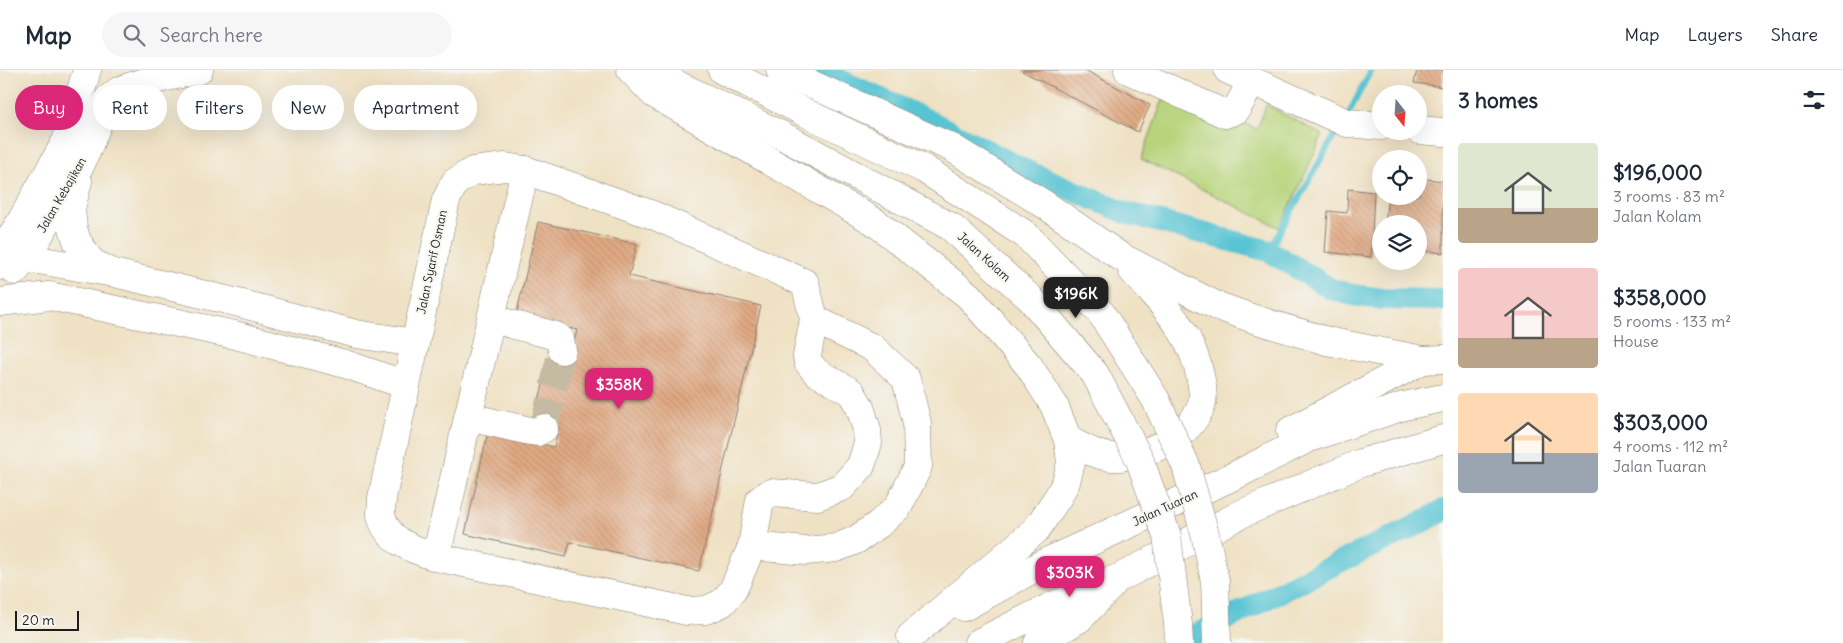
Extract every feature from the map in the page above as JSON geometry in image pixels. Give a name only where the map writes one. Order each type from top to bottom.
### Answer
[{"type":"main road","name":"Jalan Kebajikan","points":[[0,250],[16,230],[66,141],[87,70]]},
{"type":"main road","name":"Jalan Kebajikan","points":[[0,291],[26,258],[82,162],[108,99],[120,90],[144,82],[199,70]]},
{"type":"main road","points":[[631,70],[654,94],[875,222],[969,296],[1029,366],[1054,405],[1068,440],[1071,463],[1066,482],[1036,530],[904,639]]},
{"type":"main road","name":"Jalan Kolam","points":[[647,70],[781,135],[952,227],[1030,298],[1095,374],[1140,458],[1166,536],[1179,643]]},
{"type":"main road","points":[[722,70],[804,112],[924,169],[1026,234],[1101,313],[1156,400],[1186,466],[1205,534],[1215,581],[1217,643]]},
{"type":"main road","points":[[780,70],[952,148],[1044,204],[1121,257],[1215,305],[1327,341],[1433,360]]},
{"type":"main road","points":[[1128,70],[1225,114],[1236,110],[1240,75],[1347,123],[1372,125]]},
{"type":"main road","points":[[1428,131],[1443,132]]},
{"type":"main road","points":[[82,162],[71,209],[77,242],[91,262],[114,273]]},
{"type":"main road","name":"Jalan Syarif Osman","points":[[505,167],[525,170],[653,215],[805,283],[814,319],[808,362],[816,372],[851,392],[860,407],[867,430],[868,443],[861,466],[842,487],[818,496],[777,492],[765,495],[760,500],[758,506],[752,546],[733,590],[722,603],[706,610],[686,610],[436,557],[416,551],[398,541],[387,528],[381,515],[382,498],[446,200],[456,182],[473,172],[505,167]]},
{"type":"main road","points":[[436,557],[525,170]]},
{"type":"main road","points":[[1068,440],[1090,451],[1109,457],[1132,456],[1167,444],[1191,423],[1202,402],[1201,381],[1192,350],[1177,320],[1121,257]]},
{"type":"main road","points":[[0,266],[8,261],[26,258],[114,273],[356,334],[415,343]]},
{"type":"main road","points":[[0,302],[49,296],[235,335],[346,364],[406,385]]},
{"type":"main road","points":[[492,319],[556,336],[560,340],[562,350]]},
{"type":"main road","points":[[752,546],[806,551],[836,548],[856,540],[879,524],[898,507],[918,467],[917,422],[906,379],[873,348],[814,319]]},
{"type":"main road","points":[[346,364],[356,334]]},
{"type":"main road","points":[[1042,564],[1433,360]]},
{"type":"main road","name":"Jalan Tuaran","points":[[904,639],[1042,564],[1236,475],[1308,438],[1404,406],[1443,398]]},
{"type":"main road","points":[[468,418],[530,432],[537,432],[544,428]]},
{"type":"main road","points":[[978,643],[1050,607],[1120,577],[1241,514],[1362,463],[1443,440]]},
{"type":"main road","points":[[1038,643],[1079,619],[1120,577]]},
{"type":"green space","points":[[1168,86],[1257,129],[1266,105],[1323,135],[1280,228],[1141,159]]},
{"type":"building","points":[[1023,70],[1085,70],[1150,105],[1138,132]]},
{"type":"building","points":[[1417,70],[1443,70],[1443,87],[1414,83]]},
{"type":"building","points":[[1427,179],[1443,181],[1443,253],[1427,251],[1427,215],[1386,215],[1387,205],[1427,205]]},
{"type":"building","points":[[1348,189],[1372,192],[1373,205],[1371,257],[1325,252],[1328,211],[1347,213]]},
{"type":"building","points":[[538,222],[637,244],[629,276],[761,306],[699,571],[570,542],[566,557],[465,534],[488,432],[554,447],[558,431],[533,425],[552,348],[571,353],[577,330],[516,316]]},
{"type":"waterway","points":[[818,70],[928,120],[1023,169],[1123,212],[1269,251],[1331,289],[1352,295],[1383,299],[1443,300]]},
{"type":"waterway","points":[[1349,113],[1371,70]]},
{"type":"waterway","points":[[1269,251],[1338,129]]},
{"type":"waterway","points":[[1179,643],[1425,521],[1443,510]]},
{"type":"tunnel","points":[[544,428],[562,350]]}]
